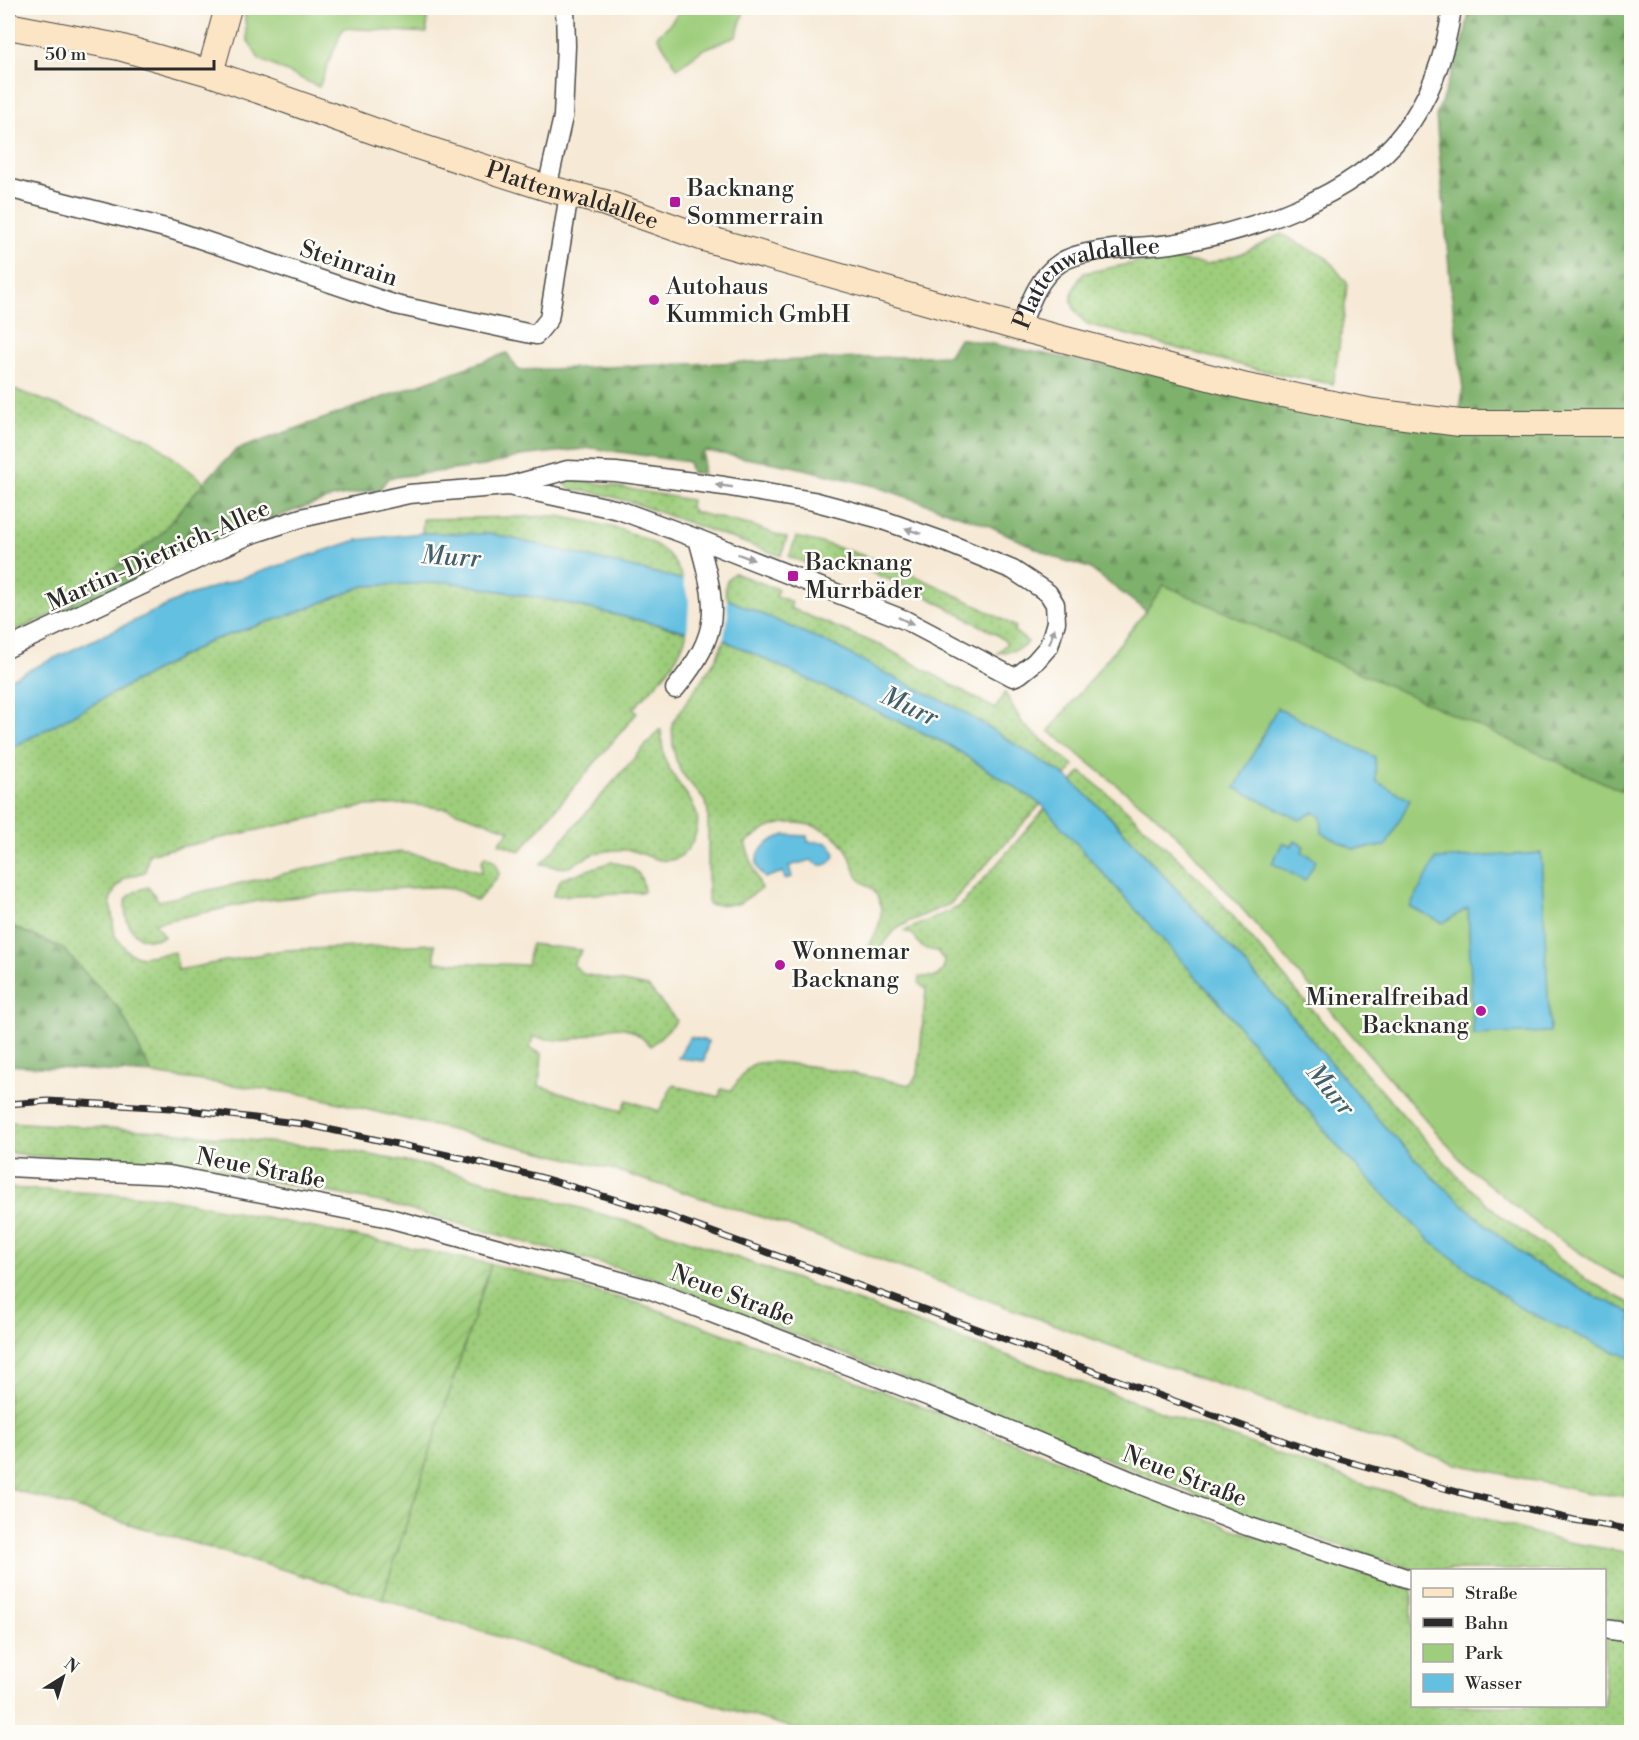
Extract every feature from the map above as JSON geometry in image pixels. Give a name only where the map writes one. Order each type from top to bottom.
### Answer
[{"type":"street","points":[[210,73],[228,8]]},
{"type":"street","points":[[558,191],[566,46],[565,8]]},
{"type":"street","name":"Plattenwaldallee","points":[[8,26],[119,47],[210,73],[408,143],[558,191],[605,203],[704,238],[1020,328],[1029,304],[1046,275],[1060,262],[1082,254],[1219,235],[1292,210],[1350,180],[1390,147],[1403,133],[1418,110],[1433,82],[1449,34],[1452,8]]},
{"type":"street","name":"Steinrain","points":[[8,188],[173,230],[396,305],[536,335],[549,319],[558,191]]},
{"type":"street","points":[[1020,328],[1247,387],[1372,412],[1460,423],[1632,423]]},
{"type":"street","name":"Martin-Dietrich-Allee","points":[[8,648],[249,535],[291,522],[409,495],[508,486],[568,470],[616,472],[768,493],[813,501],[877,518],[984,557],[1044,588],[1052,598],[1056,609],[1054,634],[1049,646],[1035,662],[1013,677],[905,620],[698,539],[619,510],[508,486]]},
{"type":"street","points":[[675,688],[691,669],[704,649],[709,636],[713,604],[711,584],[698,539]]},
{"type":"street","name":"Neue Straße","points":[[8,1167],[169,1175],[385,1217],[649,1289],[940,1401],[1141,1485],[1247,1526],[1411,1579]]},
{"type":"street","points":[[1606,1629],[1632,1633]]},
{"type":"green space","points":[[244,8],[427,8],[427,33],[343,28],[319,87],[259,59],[247,39]]},
{"type":"green space","points":[[682,8],[745,8],[736,37],[704,49],[677,68],[657,36]]},
{"type":"green space","points":[[1470,8],[1631,8],[1631,795],[1164,585],[1146,611],[1089,568],[1056,558],[990,526],[875,486],[791,466],[704,451],[703,473],[691,473],[688,462],[592,448],[521,456],[484,466],[388,478],[380,489],[335,497],[290,512],[168,561],[118,594],[68,608],[83,590],[159,536],[204,482],[236,450],[507,353],[518,370],[949,355],[959,338],[1457,430],[1463,390],[1451,291],[1436,116],[1464,39]]},
{"type":"green space","points":[[1281,234],[1327,258],[1347,283],[1333,384],[1259,370],[1087,324],[1080,318],[1073,305],[1074,287],[1084,273],[1139,262],[1168,259],[1208,264],[1246,252]]},
{"type":"green space","points":[[8,387],[151,440],[204,482],[159,536],[83,590],[68,608],[8,634]]},
{"type":"green space","points":[[568,478],[691,500],[690,507],[694,512],[753,526],[787,538],[781,556],[631,502],[569,489],[565,483]]},
{"type":"green space","points":[[558,516],[629,532],[655,544],[669,555],[684,580],[493,534],[422,533],[423,519]]},
{"type":"green space","points":[[796,537],[854,552],[909,573],[1016,627],[1014,631],[1028,642],[1018,649],[998,653],[1007,643],[996,634],[915,590],[838,559],[822,569],[789,557]]},
{"type":"green space","points":[[734,573],[778,589],[776,596],[792,602],[790,608],[884,647],[995,709],[1005,693],[1023,724],[1074,766],[1066,776],[835,646],[727,600],[726,585]]},
{"type":"green space","points":[[450,582],[561,602],[687,632],[672,664],[658,683],[633,709],[637,713],[520,851],[499,843],[510,830],[448,809],[408,804],[366,806],[149,854],[145,872],[125,878],[116,888],[110,900],[115,936],[129,953],[141,957],[175,952],[178,970],[283,950],[435,944],[435,962],[527,965],[531,944],[582,950],[573,964],[583,974],[648,987],[677,1021],[651,1046],[639,1036],[621,1027],[566,1040],[533,1037],[530,1048],[542,1054],[539,1086],[622,1111],[627,1100],[659,1111],[673,1085],[719,1097],[721,1089],[731,1090],[749,1067],[762,1062],[828,1069],[910,1085],[918,1074],[926,989],[919,984],[920,977],[936,977],[943,970],[945,962],[937,951],[924,948],[914,936],[904,931],[959,907],[1046,808],[1217,1000],[1346,1156],[1596,1344],[1631,1358],[1631,1497],[1590,1493],[1453,1463],[1347,1429],[1187,1374],[789,1226],[608,1168],[307,1095],[152,1074],[120,1010],[62,948],[8,925],[8,750],[210,641],[298,612],[364,586]]},
{"type":"green space","name":"Mineralfreibad Backnang","points":[[1164,585],[1631,795],[1631,1283],[1542,1228],[1466,1166],[1189,848],[1162,821],[1049,731],[1146,611]]},
{"type":"green space","points":[[724,640],[949,745],[1041,804],[950,904],[895,930],[879,950],[866,951],[880,922],[881,906],[878,899],[872,889],[858,878],[848,853],[838,839],[812,826],[792,823],[773,826],[745,843],[761,889],[738,904],[708,905],[708,811],[704,800],[681,772],[676,760],[672,723],[716,659]]},
{"type":"green space","points":[[661,730],[666,762],[691,801],[698,820],[696,831],[687,850],[680,857],[670,860],[659,860],[637,852],[621,850],[594,854],[569,867],[541,864]]},
{"type":"green space","points":[[1081,772],[1119,803],[1209,888],[1358,1064],[1460,1179],[1503,1218],[1549,1250],[1582,1277],[1631,1304],[1631,1312],[1588,1293],[1534,1263],[1487,1226],[1434,1178],[1384,1126],[1279,1001],[1108,814],[1072,782]]},
{"type":"green space","points":[[402,852],[438,859],[482,872],[482,861],[485,856],[495,863],[499,875],[477,901],[456,889],[428,887],[365,890],[258,901],[155,923],[164,937],[152,939],[137,935],[130,926],[125,913],[127,898],[148,887],[159,901],[356,858]]},
{"type":"green space","points":[[611,862],[635,870],[641,878],[644,892],[553,896],[561,879]]},
{"type":"green space","points":[[8,925],[62,948],[120,1010],[152,1074],[8,1065]]},
{"type":"green space","points":[[8,1122],[160,1131],[344,1150],[429,1166],[677,1236],[1362,1484],[1562,1541],[1631,1553],[1631,1623],[1606,1619],[1606,1569],[1411,1569],[1242,1513],[653,1278],[385,1203],[204,1168],[33,1156],[8,1152]]},
{"type":"green space","points":[[8,1188],[162,1197],[491,1264],[382,1599],[8,1488]]},
{"type":"green space","points":[[491,1264],[641,1304],[859,1382],[1233,1529],[1411,1589],[1411,1707],[1606,1707],[1606,1637],[1631,1641],[1631,1732],[806,1732],[635,1681],[382,1599]]},
{"type":"water","name":"Murr","points":[[422,533],[493,534],[684,580],[835,646],[959,709],[1066,776],[1107,814],[1279,1001],[1384,1126],[1434,1178],[1487,1226],[1534,1263],[1588,1293],[1631,1312],[1631,1358],[1520,1308],[1431,1242],[1346,1156],[1217,1000],[1041,804],[949,745],[724,640],[561,602],[450,582],[364,586],[298,612],[210,641],[8,750],[8,680],[187,596],[357,540]]},
{"type":"water","points":[[1277,708],[1375,757],[1376,781],[1410,800],[1386,846],[1353,849],[1322,833],[1321,817],[1314,812],[1300,820],[1235,788]]},
{"type":"water","points":[[785,835],[807,836],[808,842],[829,844],[835,856],[824,865],[811,860],[789,866],[792,877],[785,879],[783,872],[765,878],[759,871],[757,857],[771,841]]},
{"type":"water","points":[[1295,841],[1304,846],[1302,852],[1316,860],[1305,881],[1272,863],[1283,842],[1292,846]]},
{"type":"water","points":[[1541,853],[1550,1032],[1473,1035],[1468,908],[1443,923],[1410,907],[1436,859]]},
{"type":"water","points":[[690,1037],[708,1041],[704,1061],[678,1058]]},
{"type":"pier","points":[[682,577],[727,597],[728,615],[723,643],[687,635],[689,601]]},
{"type":"railway","points":[[8,1104],[48,1101],[171,1108],[304,1124],[543,1178],[660,1213],[1317,1453],[1458,1492],[1574,1520],[1632,1530]]},
{"type":"place","name":"Backnang Sommerrain","points":[[675,202]]},
{"type":"place","name":"Autohaus Kummich GmbH","points":[[654,300]]},
{"type":"place","name":"Backnang Murrbäder","points":[[793,576]]},
{"type":"place","name":"Wonnemar Backnang","points":[[780,965]]},
{"type":"place","name":"Mineralfreibad Backnang","points":[[1481,1011]]}]
